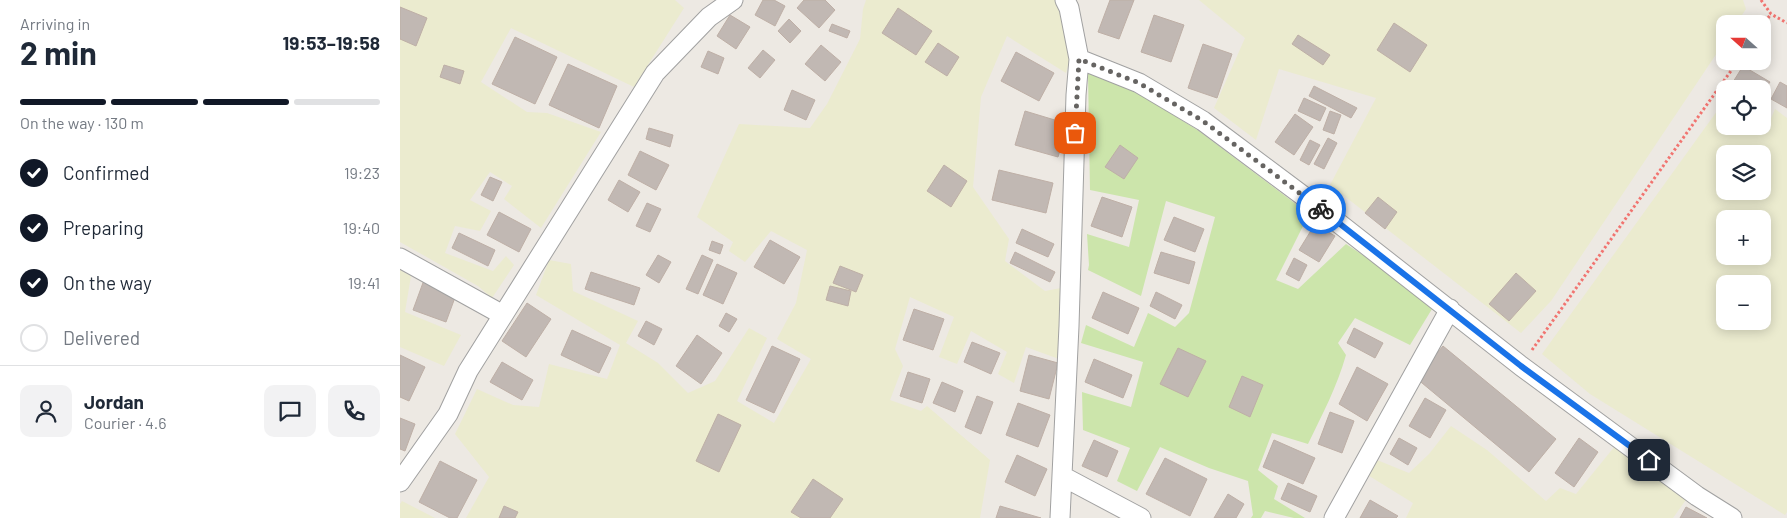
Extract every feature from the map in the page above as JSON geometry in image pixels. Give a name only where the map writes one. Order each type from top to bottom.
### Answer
[{"type":"street","points":[[400,482],[448,414],[468,372],[655,73],[708,17],[733,0]]},
{"type":"street","points":[[1060,518],[1069,326],[1076,95],[1079,59],[1065,0]]},
{"type":"street","points":[[1079,59],[1139,83],[1203,121],[1318,207],[1521,366],[1697,496],[1732,518]]},
{"type":"street","points":[[400,258],[503,315]]},
{"type":"street","points":[[1334,518],[1450,309]]},
{"type":"street","points":[[1062,476],[1141,518]]},
{"type":"path","points":[[1761,0],[1771,14],[1787,23]]},
{"type":"path","points":[[1521,366],[1732,70]]},
{"type":"green space","points":[[400,0],[675,0],[684,8],[634,87],[511,28],[481,82],[527,112],[547,113],[601,132],[541,228],[504,199],[512,186],[490,172],[470,200],[491,211],[480,231],[455,226],[445,253],[493,271],[506,256],[514,265],[492,298],[478,286],[400,242]]},
{"type":"green space","points":[[866,0],[1056,0],[1063,15],[1070,59],[1066,73],[1007,36],[981,97],[973,187],[1009,239],[1005,261],[1045,291],[1061,288],[1059,359],[1026,347],[1014,383],[998,374],[1007,352],[971,331],[957,364],[939,357],[954,317],[910,297],[895,349],[903,366],[890,400],[921,411],[927,406],[990,460],[980,518],[466,518],[489,477],[455,434],[477,389],[513,405],[539,407],[549,364],[607,379],[620,345],[536,295],[549,260],[571,264],[573,291],[638,321],[626,343],[658,363],[688,393],[715,381],[749,328],[767,338],[737,401],[774,423],[811,359],[777,339],[796,303],[807,250],[771,231],[745,262],[729,251],[733,242],[697,217],[739,124],[810,128],[827,104],[860,39],[863,9]]},
{"type":"green space","points":[[1199,0],[1743,0],[1746,9],[1742,15],[1716,15],[1716,54],[1551,301],[1521,333],[1330,185],[1376,98],[1279,69],[1256,140],[1214,108],[1245,38]]},
{"type":"green space","points":[[1088,73],[1128,87],[1199,131],[1309,214],[1276,280],[1298,289],[1346,244],[1378,265],[1432,309],[1410,345],[1355,318],[1338,343],[1346,355],[1334,390],[1308,444],[1272,433],[1258,470],[1278,486],[1274,499],[1305,518],[1294,518],[1265,511],[1261,518],[1251,518],[1253,515],[1248,481],[1209,468],[1160,447],[1137,491],[1117,481],[1130,448],[1083,430],[1082,392],[1131,407],[1143,362],[1081,343],[1086,325],[1134,347],[1148,313],[1175,327],[1189,313],[1215,217],[1166,201],[1141,296],[1088,270],[1087,234],[1129,247],[1139,200],[1090,190]]},
{"type":"green space","points":[[1775,109],[1787,118],[1787,512],[1785,515],[1590,394],[1542,354],[1716,112],[1716,135],[1771,135],[1771,118]]},
{"type":"green space","points":[[400,270],[411,276],[405,312],[461,335],[444,366],[400,347]]},
{"type":"green space","points":[[1451,426],[1487,450],[1546,501],[1560,488],[1576,494],[1615,446],[1688,497],[1673,518],[1406,518],[1413,503],[1366,474],[1377,460],[1409,473],[1429,454]]},
{"type":"green space","points":[[402,501],[435,518],[400,518],[400,504]]},
{"type":"building","points":[[763,0],[774,0],[785,6],[775,26],[755,15]]},
{"type":"building","points":[[804,0],[825,0],[835,10],[819,28],[797,8]]},
{"type":"building","points":[[1110,0],[1134,0],[1119,39],[1098,32]]},
{"type":"building","points":[[400,7],[427,18],[416,46],[400,39]]},
{"type":"building","points":[[898,8],[932,31],[916,55],[882,33]]},
{"type":"building","points":[[730,15],[750,27],[736,49],[717,36]]},
{"type":"building","points":[[1154,15],[1184,25],[1171,62],[1141,52]]},
{"type":"building","points":[[789,19],[801,31],[790,43],[778,31]]},
{"type":"building","points":[[1394,23],[1427,45],[1410,72],[1377,50]]},
{"type":"building","points":[[832,24],[850,31],[847,38],[829,31]]},
{"type":"building","points":[[1298,35],[1330,55],[1323,65],[1292,44]]},
{"type":"building","points":[[515,37],[557,57],[535,104],[492,84]]},
{"type":"building","points":[[938,43],[959,57],[947,76],[925,62]]},
{"type":"building","points":[[1203,44],[1232,54],[1217,98],[1188,88]]},
{"type":"building","points":[[821,45],[841,62],[825,81],[805,64]]},
{"type":"building","points":[[763,50],[775,60],[760,78],[748,68]]},
{"type":"building","points":[[708,51],[724,58],[718,74],[701,67]]},
{"type":"building","points":[[1016,52],[1054,73],[1039,101],[1001,81]]},
{"type":"building","points":[[568,64],[617,86],[599,128],[549,105]]},
{"type":"building","points":[[444,65],[464,71],[460,84],[440,77]]},
{"type":"building","points":[[1740,70],[1750,70],[1767,80],[1734,80]]},
{"type":"building","points":[[1780,82],[1787,86],[1787,108],[1771,99]]},
{"type":"building","points":[[1314,86],[1357,108],[1351,118],[1309,96]]},
{"type":"building","points":[[792,90],[815,100],[806,120],[784,110]]},
{"type":"building","points":[[1304,98],[1326,108],[1320,121],[1298,111]]},
{"type":"building","points":[[1025,111],[1068,124],[1058,157],[1015,145]]},
{"type":"building","points":[[1330,111],[1341,115],[1334,134],[1323,130]]},
{"type":"building","points":[[1295,114],[1313,127],[1294,155],[1275,142]]},
{"type":"building","points":[[649,128],[673,135],[670,147],[646,139]]},
{"type":"building","points":[[1328,138],[1337,143],[1324,169],[1314,164]]},
{"type":"building","points":[[1310,140],[1320,145],[1309,165],[1300,160]]},
{"type":"building","points":[[1120,145],[1138,158],[1124,179],[1105,167]]},
{"type":"building","points":[[640,151],[669,165],[656,190],[628,175]]},
{"type":"building","points":[[944,165],[967,181],[951,207],[927,191]]},
{"type":"building","points":[[999,170],[1053,183],[1046,213],[992,200]]},
{"type":"building","points":[[490,177],[502,182],[493,201],[481,195]]},
{"type":"building","points":[[619,180],[640,192],[628,212],[608,200]]},
{"type":"building","points":[[1102,197],[1132,207],[1122,237],[1091,226]]},
{"type":"building","points":[[1378,197],[1397,212],[1385,229],[1365,213]]},
{"type":"building","points":[[647,203],[661,209],[650,232],[636,226]]},
{"type":"building","points":[[499,212],[531,229],[519,252],[487,235]]},
{"type":"building","points":[[1174,217],[1204,229],[1195,252],[1164,240]]},
{"type":"building","points":[[1315,224],[1335,236],[1319,262],[1299,250]]},
{"type":"building","points":[[1022,229],[1054,244],[1048,257],[1016,243]]},
{"type":"building","points":[[459,233],[495,250],[488,266],[452,248]]},
{"type":"building","points":[[770,240],[800,257],[784,284],[754,267]]},
{"type":"building","points":[[712,241],[723,245],[720,254],[709,250]]},
{"type":"building","points":[[1015,252],[1055,272],[1050,282],[1010,263]]},
{"type":"building","points":[[1161,252],[1195,262],[1189,284],[1154,273]]},
{"type":"building","points":[[658,255],[671,262],[659,283],[646,275]]},
{"type":"building","points":[[702,255],[713,260],[698,294],[686,289]]},
{"type":"building","points":[[1294,258],[1307,265],[1299,281],[1286,274]]},
{"type":"building","points":[[717,264],[737,273],[723,304],[703,295]]},
{"type":"building","points":[[840,266],[863,275],[856,292],[833,283]]},
{"type":"building","points":[[591,272],[640,288],[634,305],[585,289]]},
{"type":"building","points":[[1516,273],[1536,291],[1509,321],[1489,304]]},
{"type":"building","points":[[424,280],[457,292],[446,322],[413,310]]},
{"type":"building","points":[[830,286],[851,291],[848,306],[826,300]]},
{"type":"building","points":[[1103,292],[1139,308],[1128,334],[1092,318]]},
{"type":"building","points":[[1156,292],[1182,305],[1175,319],[1150,306]]},
{"type":"building","points":[[527,303],[551,319],[526,357],[502,341]]},
{"type":"building","points":[[914,309],[944,319],[933,350],[903,340]]},
{"type":"building","points":[[726,313],[737,319],[729,332],[719,326]]},
{"type":"building","points":[[646,321],[662,329],[654,345],[638,336]]},
{"type":"building","points":[[1354,328],[1383,343],[1375,358],[1347,343]]},
{"type":"building","points":[[572,330],[611,348],[599,373],[561,355]]},
{"type":"building","points":[[697,335],[722,353],[701,384],[676,366]]},
{"type":"building","points":[[972,342],[1000,353],[991,374],[964,362]]},
{"type":"building","points":[[772,346],[800,359],[774,413],[746,400]]},
{"type":"building","points":[[1443,346],[1556,439],[1529,472],[1416,378]]},
{"type":"building","points":[[1178,348],[1206,361],[1188,397],[1160,384]]},
{"type":"building","points":[[400,355],[425,367],[409,401],[400,397]]},
{"type":"building","points":[[1029,355],[1058,363],[1049,399],[1020,391]]},
{"type":"building","points":[[1094,359],[1132,375],[1123,398],[1085,382]]},
{"type":"building","points":[[502,362],[533,380],[522,400],[490,382]]},
{"type":"building","points":[[1357,367],[1388,384],[1367,421],[1339,404]]},
{"type":"building","points":[[908,372],[930,379],[922,403],[900,396]]},
{"type":"building","points":[[1242,376],[1263,385],[1250,417],[1229,407]]},
{"type":"building","points":[[942,382],[963,391],[955,412],[933,403]]},
{"type":"building","points":[[977,396],[993,402],[981,434],[965,427]]},
{"type":"building","points":[[1425,398],[1446,410],[1430,438],[1409,426]]},
{"type":"building","points":[[1018,403],[1050,415],[1038,447],[1006,435]]},
{"type":"building","points":[[1330,412],[1354,421],[1342,453],[1318,444]]},
{"type":"building","points":[[718,414],[741,425],[719,472],[696,461]]},
{"type":"building","points":[[400,418],[415,424],[405,451],[400,449]]},
{"type":"building","points":[[1399,438],[1417,448],[1408,465],[1390,454]]},
{"type":"building","points":[[1579,438],[1598,452],[1574,487],[1555,473]]},
{"type":"building","points":[[1094,440],[1118,451],[1107,477],[1082,466]]},
{"type":"building","points":[[1274,440],[1315,458],[1303,484],[1263,467]]},
{"type":"building","points":[[1017,455],[1047,469],[1035,496],[1005,482]]},
{"type":"building","points":[[1165,458],[1207,479],[1190,516],[1146,494]]},
{"type":"building","points":[[440,461],[477,480],[457,518],[450,518],[419,502]]},
{"type":"building","points":[[813,479],[843,499],[830,518],[801,518],[791,512]]},
{"type":"building","points":[[1288,483],[1317,496],[1310,512],[1281,499]]},
{"type":"building","points":[[1228,494],[1244,504],[1236,518],[1214,518]]},
{"type":"building","points":[[1370,500],[1398,516],[1396,518],[1360,518]]},
{"type":"building","points":[[504,506],[518,512],[515,518],[499,518]]},
{"type":"building","points":[[1000,506],[1041,518],[996,518]]},
{"type":"building","points":[[1686,507],[1707,518],[1680,518]]},
{"type":"way so far","points":[[1075,133],[1079,59],[1139,83],[1203,121],[1321,209]]},
{"type":"route","points":[[1321,209],[1521,366],[1649,460]]}]
